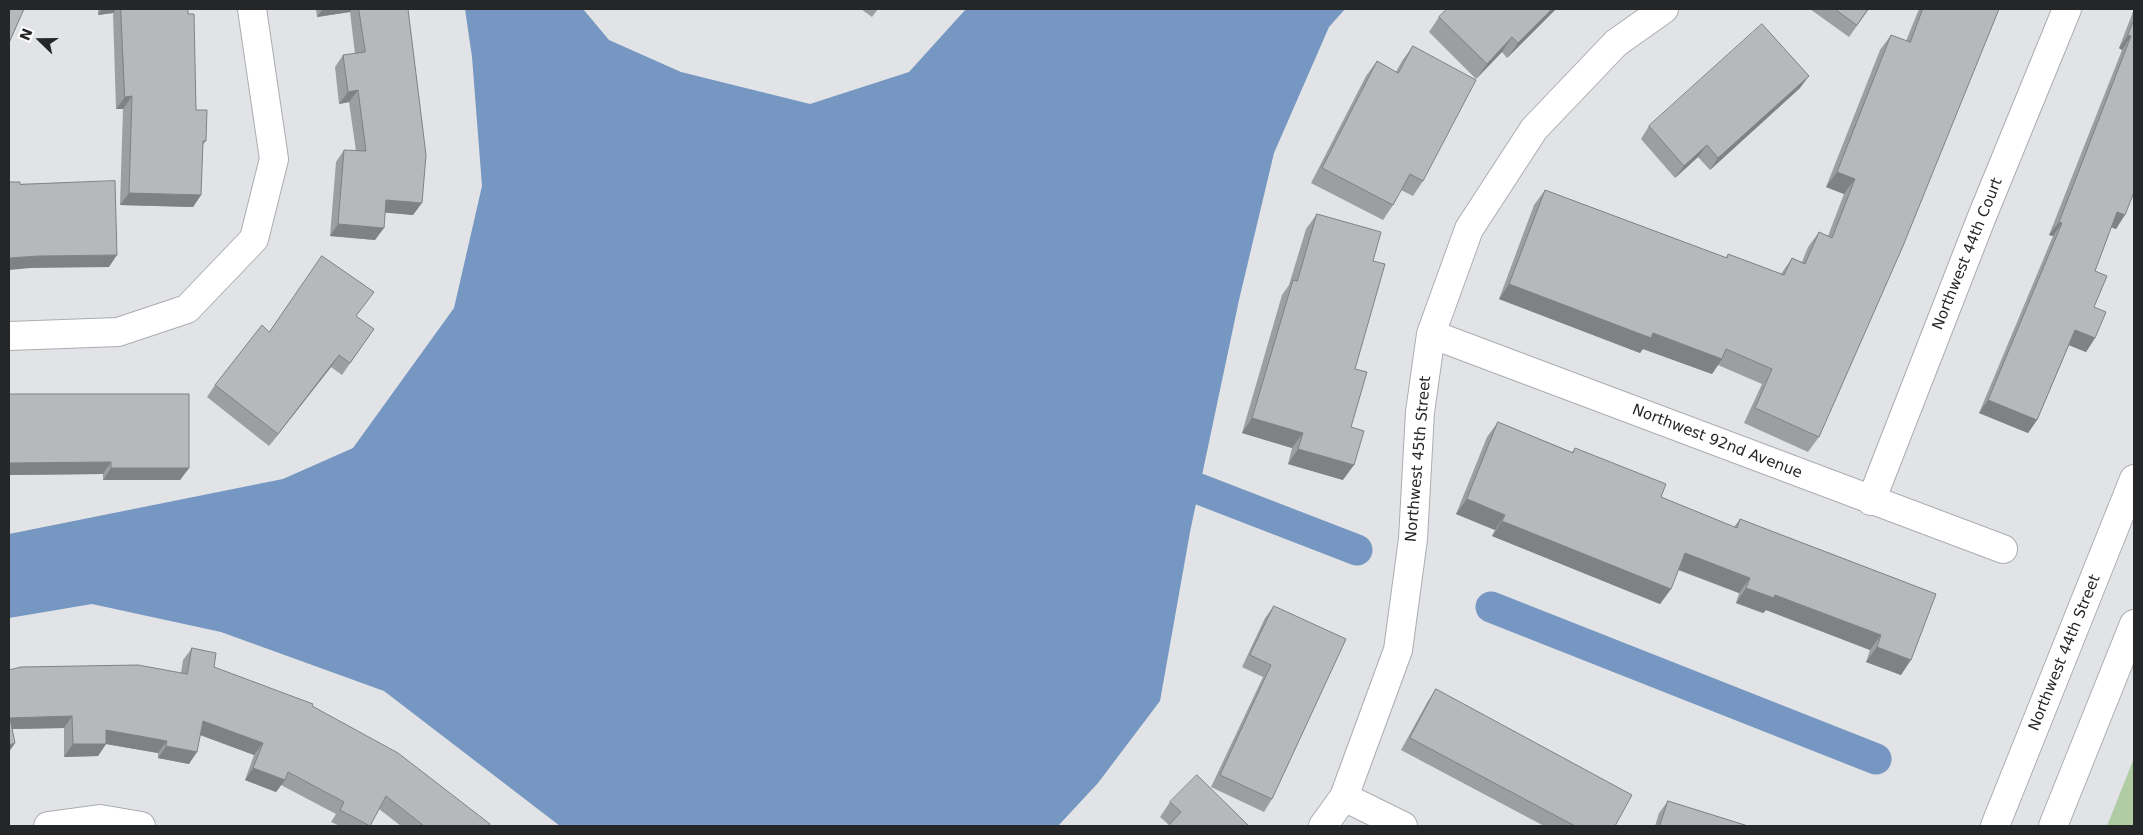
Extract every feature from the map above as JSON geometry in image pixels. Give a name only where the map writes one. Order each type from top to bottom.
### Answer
[{"type":"street","points":[[9,336],[118,332],[187,309],[254,239],[274,159],[252,9]]},
{"type":"street","name":"Northwest 45th Street","points":[[1323,826],[1344,797],[1398,650],[1412,539],[1420,412],[1432,334],[1469,229],[1534,130],[1616,43],[1664,9]]},
{"type":"street","name":"Northwest 44th Court","points":[[1871,501],[1981,219],[2067,9]]},
{"type":"street","name":"Northwest 92nd Avenue","points":[[1432,334],[1871,501],[2003,549]]},
{"type":"street","name":"Northwest 44th Street","points":[[1995,826],[2134,479]]},
{"type":"street","points":[[2053,826],[2134,624]]},
{"type":"street","points":[[1344,797],[1403,826]]},
{"type":"street","points":[[48,826],[100,819],[141,826]]},
{"type":"green space","points":[[2134,758],[2134,826],[2107,826]]},
{"type":"water","points":[[465,9],[583,9],[609,40],[681,72],[810,104],[909,72],[966,9],[1345,9],[1329,27],[1274,153],[1239,300],[1190,532],[1160,701],[1098,783],[1058,826],[560,826],[384,691],[221,632],[92,604],[9,618],[9,534],[283,479],[353,448],[454,308],[482,186],[472,57]]},
{"type":"building","points":[[9,9],[24,9],[9,43]]},
{"type":"building","points":[[121,9],[188,9],[188,14],[194,14],[196,110],[207,110],[206,141],[203,141],[201,195],[129,193],[132,96],[125,97]]},
{"type":"building","points":[[359,9],[408,9],[426,155],[422,203],[386,200],[384,228],[338,224],[344,150],[366,151],[358,90],[348,92],[343,55],[365,52]]},
{"type":"building","points":[[1447,9],[1552,9],[1518,43],[1512,37],[1487,64],[1439,17]]},
{"type":"building","points":[[1835,9],[1868,9],[1857,25]]},
{"type":"building","points":[[1923,9],[1999,9],[1903,246],[1819,437],[1755,408],[1772,369],[1726,349],[1722,359],[1653,333],[1651,338],[1509,284],[1545,190],[1727,258],[1728,254],[1784,275],[1792,258],[1805,264],[1819,232],[1832,238],[1855,179],[1837,172],[1891,35],[1910,42]]},
{"type":"building","points":[[2134,20],[2134,192],[2125,215],[2117,212],[2095,271],[2107,276],[2094,307],[2106,312],[2095,338],[2075,330],[2037,420],[1988,400],[2062,223],[2059,222],[2131,36],[2128,35]]},
{"type":"building","points":[[1762,24],[1809,76],[1718,158],[1707,145],[1684,166],[1649,126]]},
{"type":"building","points":[[1413,46],[1476,80],[1423,181],[1410,174],[1393,205],[1322,168],[1377,61],[1398,73]]},
{"type":"building","points":[[115,181],[117,255],[9,258],[9,182],[20,182],[20,184]]},
{"type":"building","points":[[1317,214],[1381,232],[1373,261],[1385,264],[1355,369],[1367,372],[1351,427],[1364,431],[1354,465],[1298,449],[1303,433],[1252,418],[1293,280],[1297,281]]},
{"type":"building","points":[[322,256],[374,292],[356,316],[374,329],[350,363],[339,355],[278,434],[215,385],[262,325],[269,332]]},
{"type":"building","points":[[9,394],[189,394],[189,468],[111,468],[111,462],[9,463]]},
{"type":"building","points":[[1498,422],[1573,453],[1575,448],[1666,484],[1661,497],[1737,528],[1740,519],[1936,594],[1911,660],[1877,647],[1881,635],[1775,595],[1774,598],[1746,588],[1750,578],[1685,553],[1671,589],[1502,521],[1505,515],[1467,499]]},
{"type":"building","points":[[1274,606],[1346,639],[1272,799],[1220,775],[1271,665],[1250,655]]},
{"type":"building","points":[[192,648],[216,653],[214,667],[313,704],[312,706],[398,753],[490,824],[488,826],[424,826],[386,796],[370,826],[340,810],[344,802],[288,772],[285,780],[253,768],[263,743],[203,721],[197,752],[166,746],[167,741],[106,730],[106,744],[73,744],[72,716],[10,718],[15,743],[9,745],[9,670],[21,667],[138,665],[187,674]]},
{"type":"building","points":[[1436,689],[1632,795],[1615,826],[1575,826],[1410,738]]},
{"type":"building","points":[[1197,775],[1249,826],[1168,826],[1181,812],[1170,802]]},
{"type":"building","points":[[1668,801],[1748,826],[1660,826]]},
{"type":"waterway","points":[[1199,489],[1357,550]]},
{"type":"waterway","points":[[1491,607],[1876,759]]}]
